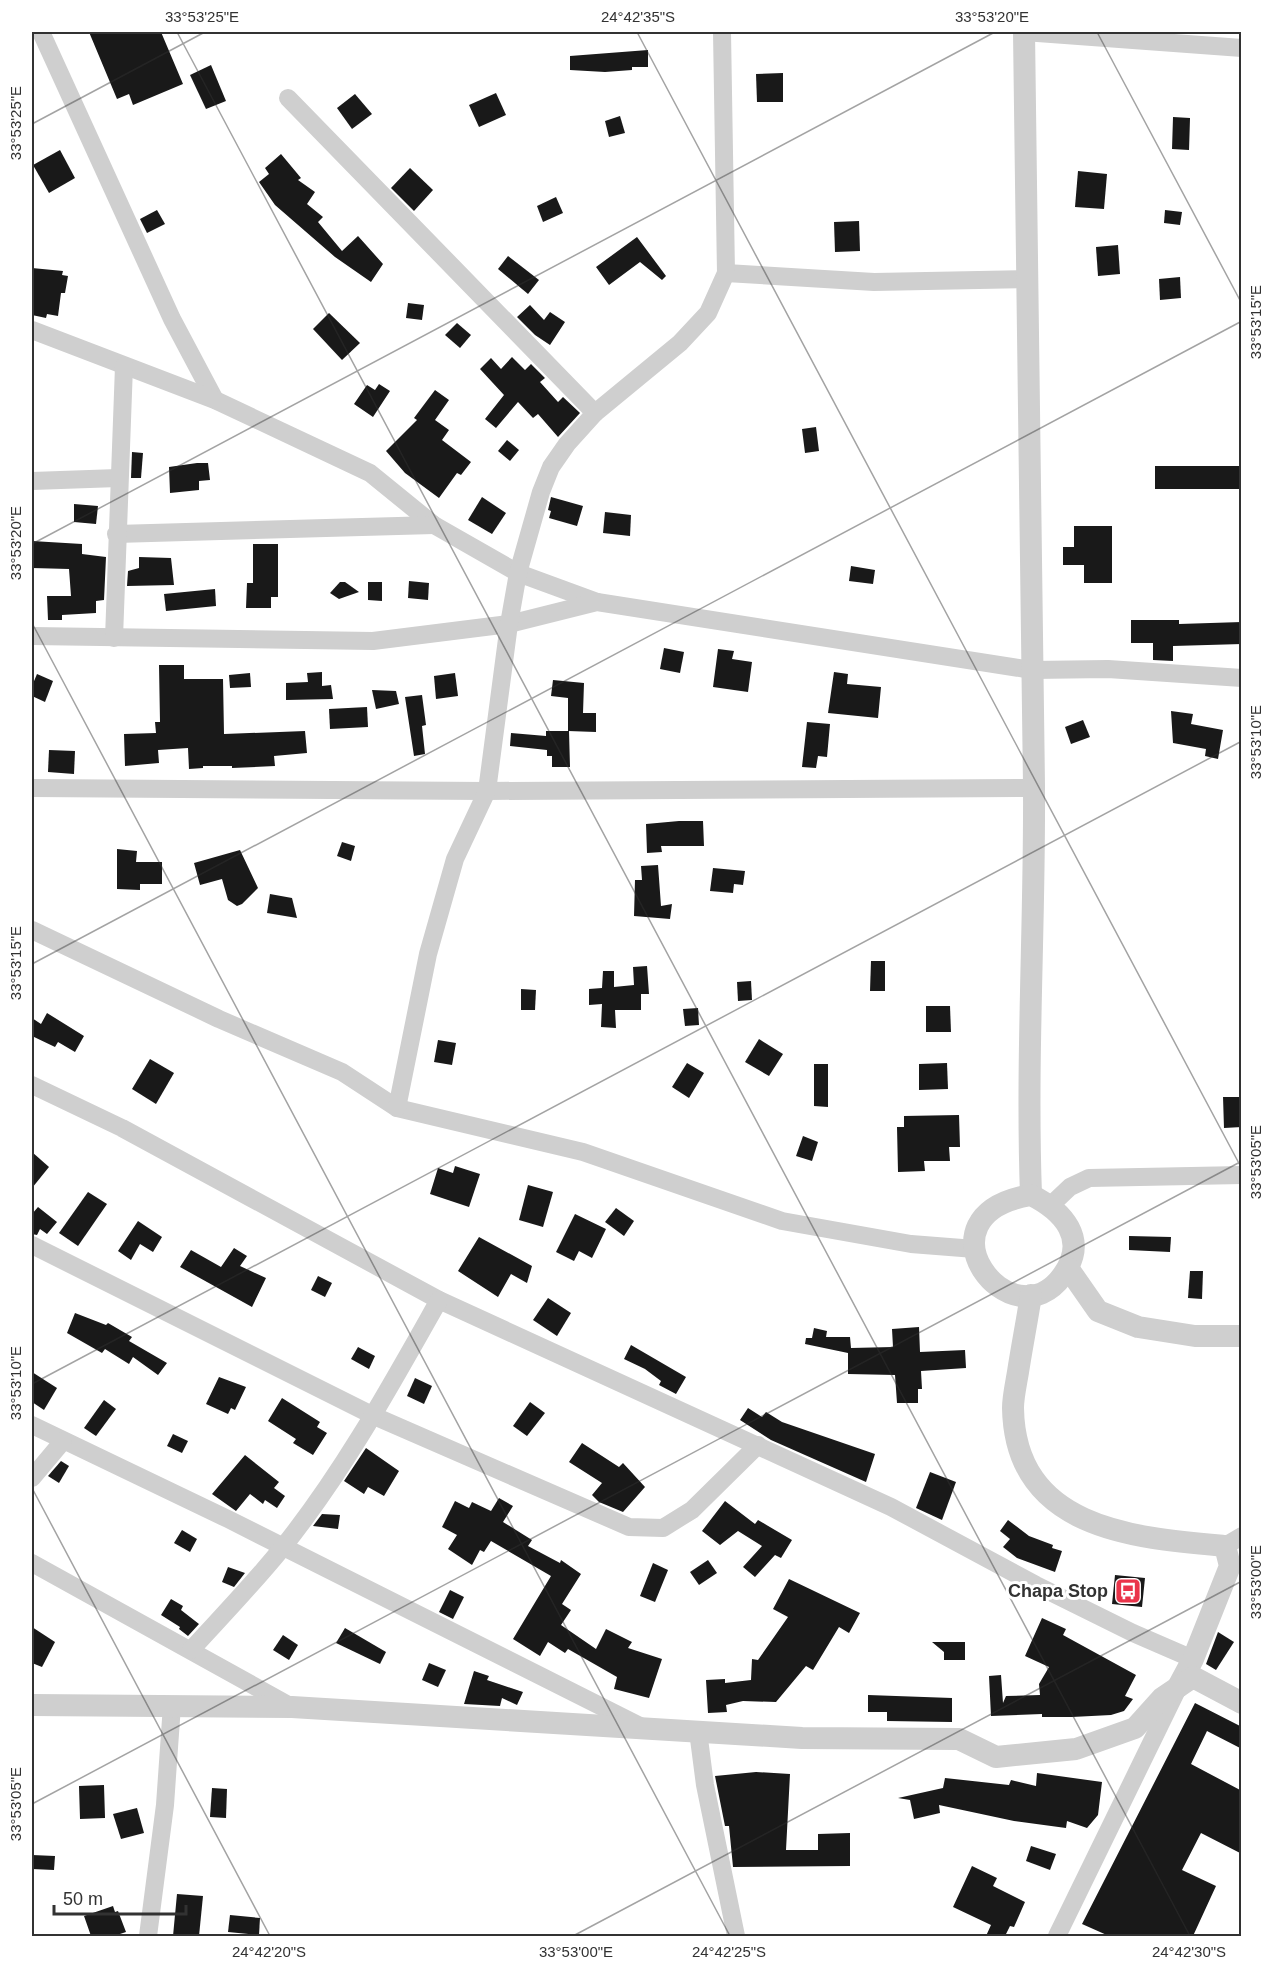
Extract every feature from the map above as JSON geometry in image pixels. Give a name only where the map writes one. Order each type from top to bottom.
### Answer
[{"type":"street","points":[[41,32],[171,319],[215,400]]},
{"type":"street","points":[[396,1108],[431,944],[455,859],[487,791],[518,573],[541,492],[551,467],[567,444],[595,413],[694,328],[708,313],[726,273],[722,32]]},
{"type":"street","points":[[1031,1195],[1029,1131],[1034,788],[1025,279],[1024,32],[1240,43]]},
{"type":"street","points":[[288,98],[595,413]]},
{"type":"street","points":[[726,273],[874,282],[1025,279]]},
{"type":"street","points":[[32,330],[215,400],[370,473],[434,525],[518,573],[597,602],[1032,670],[1108,669],[1242,678]]},
{"type":"street","points":[[114,638],[118,477],[124,366]]},
{"type":"street","points":[[32,482],[118,477]]},
{"type":"street","points":[[116,534],[434,525]]},
{"type":"street","points":[[32,636],[373,640],[509,624],[597,602]]},
{"type":"street","points":[[32,788],[487,791],[1034,788]]},
{"type":"street","points":[[32,930],[219,1019],[342,1072],[396,1108],[583,1152],[782,1221],[911,1244],[975,1249]]},
{"type":"street","points":[[32,1086],[122,1128],[439,1300],[565,1360],[758,1445],[891,1508],[987,1560],[1133,1633],[1194,1659]]},
{"type":"street","points":[[1051,1205],[1070,1187],[1089,1178],[1242,1175]]},
{"type":"street","points":[[1031,1195],[1051,1205],[1062,1215],[1073,1240],[1068,1268],[1052,1286],[1031,1295],[1015,1294],[993,1284],[978,1265],[975,1249],[976,1233],[983,1217],[995,1206],[1010,1198],[1031,1195]]},
{"type":"street","points":[[32,1245],[374,1416],[629,1527],[663,1528],[692,1510],[758,1445]]},
{"type":"street","points":[[1068,1268],[1098,1311],[1138,1328],[1195,1336],[1242,1336]]},
{"type":"street","points":[[1031,1295],[1013,1406],[1016,1442],[1030,1473],[1057,1505],[1097,1527],[1168,1542],[1233,1541],[1230,1566],[1194,1659],[1057,1936]]},
{"type":"street","points":[[191,1650],[283,1548],[374,1416],[439,1300]]},
{"type":"street","points":[[32,1425],[642,1726]]},
{"type":"street","points":[[32,1478],[63,1441]]},
{"type":"street","points":[[32,1563],[292,1707]]},
{"type":"street","points":[[32,1705],[292,1707],[802,1737],[959,1738],[996,1757],[1076,1749],[1135,1728],[1162,1698],[1193,1677],[1242,1703]]},
{"type":"street","points":[[148,1936],[165,1804],[172,1705]]},
{"type":"street","points":[[698,1731],[705,1785],[736,1936]]},
{"type":"building","points":[[89,32],[161,32],[183,84],[133,105],[129,94],[117,99]]},
{"type":"building","points":[[648,50],[648,67],[632,67],[632,70],[605,72],[570,70],[570,56]]},
{"type":"building","points":[[211,65],[226,101],[206,109],[190,75]]},
{"type":"building","points":[[783,73],[783,102],[757,102],[756,74]]},
{"type":"building","points":[[496,93],[506,115],[479,127],[469,105]]},
{"type":"building","points":[[355,94],[372,114],[352,129],[337,108]]},
{"type":"building","points":[[620,116],[625,133],[609,137],[605,121]]},
{"type":"building","points":[[1173,117],[1190,118],[1189,150],[1172,149]]},
{"type":"building","points":[[60,150],[75,178],[49,193],[33,165]]},
{"type":"building","points":[[281,154],[301,178],[298,180],[315,192],[307,204],[323,217],[318,222],[342,251],[358,236],[383,264],[371,282],[335,257],[275,205],[259,182],[269,174],[265,168]]},
{"type":"building","points":[[410,168],[433,190],[414,211],[391,188]]},
{"type":"building","points":[[1078,171],[1107,174],[1104,209],[1075,207]]},
{"type":"building","points":[[556,197],[563,213],[543,222],[537,206]]},
{"type":"building","points":[[157,210],[165,224],[147,233],[140,219]]},
{"type":"building","points":[[1165,210],[1182,212],[1180,225],[1164,223]]},
{"type":"building","points":[[859,221],[860,251],[835,252],[834,222]]},
{"type":"building","points":[[637,237],[666,276],[662,280],[640,262],[609,285],[596,267]]},
{"type":"building","points":[[1118,245],[1120,274],[1098,276],[1096,247]]},
{"type":"building","points":[[508,256],[539,280],[528,294],[498,269]]},
{"type":"building","points":[[32,268],[63,271],[62,275],[68,276],[65,293],[61,293],[58,316],[47,314],[46,318],[32,315]]},
{"type":"building","points":[[1180,277],[1181,298],[1160,300],[1159,279]]},
{"type":"building","points":[[408,303],[424,305],[422,320],[406,318]]},
{"type":"building","points":[[530,305],[544,320],[550,312],[565,322],[550,345],[535,335],[517,317]]},
{"type":"building","points":[[329,313],[360,343],[342,360],[313,329]]},
{"type":"building","points":[[457,323],[471,335],[460,348],[445,335]]},
{"type":"building","points":[[512,357],[525,370],[531,364],[545,378],[540,382],[558,402],[563,397],[580,413],[558,437],[538,414],[533,418],[518,402],[496,428],[485,419],[504,395],[480,369],[491,358],[501,369]]},
{"type":"building","points":[[379,384],[390,391],[373,417],[354,404],[367,385],[375,390]]},
{"type":"building","points":[[435,390],[449,400],[435,420],[449,430],[442,440],[471,462],[461,475],[457,473],[439,498],[405,473],[386,451],[417,420],[414,418]]},
{"type":"building","points":[[816,427],[819,451],[805,453],[802,429]]},
{"type":"building","points":[[507,440],[519,450],[510,461],[498,451]]},
{"type":"building","points":[[132,452],[143,453],[141,478],[131,478]]},
{"type":"building","points":[[208,463],[210,480],[199,481],[199,490],[170,493],[169,467]]},
{"type":"building","points":[[1155,466],[1242,466],[1242,489],[1155,489]]},
{"type":"building","points":[[482,497],[506,513],[492,534],[468,520]]},
{"type":"building","points":[[551,497],[583,506],[577,526],[549,518]]},
{"type":"building","points":[[74,504],[98,506],[96,524],[74,522]]},
{"type":"building","points":[[605,512],[631,515],[630,536],[603,533]]},
{"type":"building","points":[[1074,526],[1112,526],[1112,583],[1084,583],[1084,565],[1063,565],[1063,547],[1074,547]]},
{"type":"building","points":[[32,541],[82,544],[82,554],[106,557],[104,600],[96,601],[96,613],[62,615],[62,620],[48,620],[47,596],[71,596],[69,569],[32,568]]},
{"type":"building","points":[[253,544],[278,544],[278,597],[271,597],[271,608],[246,608],[247,583],[253,583]]},
{"type":"building","points":[[139,557],[171,558],[174,585],[127,586],[128,571],[139,568]]},
{"type":"building","points":[[851,566],[875,570],[873,584],[849,581]]},
{"type":"building","points":[[409,581],[429,583],[428,600],[408,598]]},
{"type":"building","points":[[340,582],[345,582],[359,592],[339,599],[330,593]]},
{"type":"building","points":[[368,582],[382,582],[382,601],[368,600]]},
{"type":"building","points":[[215,589],[216,606],[166,611],[164,594]]},
{"type":"building","points":[[1131,620],[1179,620],[1179,624],[1242,622],[1242,644],[1173,646],[1173,661],[1153,660],[1153,643],[1131,643]]},
{"type":"building","points":[[664,648],[684,652],[680,673],[660,669]]},
{"type":"building","points":[[718,649],[734,651],[732,659],[752,662],[748,692],[713,687]]},
{"type":"building","points":[[159,665],[184,665],[184,679],[223,679],[224,734],[305,731],[307,753],[274,756],[275,766],[232,768],[232,766],[203,766],[203,768],[189,769],[188,748],[158,750],[159,763],[125,766],[124,734],[156,733],[155,722],[160,722]]},
{"type":"building","points":[[322,672],[322,686],[331,685],[333,699],[286,700],[286,683],[308,682],[307,673]]},
{"type":"building","points":[[834,672],[848,674],[847,684],[881,687],[878,718],[828,713]]},
{"type":"building","points":[[250,673],[251,687],[230,688],[229,675]]},
{"type":"building","points":[[455,673],[458,696],[436,699],[434,676]]},
{"type":"building","points":[[37,674],[53,681],[45,702],[32,696],[32,686]]},
{"type":"building","points":[[553,680],[584,683],[583,713],[596,713],[596,732],[568,731],[568,698],[551,696]]},
{"type":"building","points":[[372,690],[396,691],[399,704],[376,709]]},
{"type":"building","points":[[422,695],[426,725],[422,726],[425,754],[414,756],[405,697]]},
{"type":"building","points":[[367,707],[368,727],[330,729],[329,709]]},
{"type":"building","points":[[1171,711],[1193,714],[1191,724],[1223,730],[1218,759],[1205,756],[1206,749],[1173,743]]},
{"type":"building","points":[[1083,720],[1090,737],[1071,744],[1065,727]]},
{"type":"building","points":[[807,722],[830,724],[827,757],[818,756],[816,768],[802,767]]},
{"type":"building","points":[[546,731],[569,731],[570,767],[552,767],[552,756],[547,756],[547,750],[510,746],[511,733],[546,736]]},
{"type":"building","points":[[49,750],[75,751],[74,774],[48,772]]},
{"type":"building","points":[[703,821],[704,846],[661,846],[662,852],[647,853],[646,824]]},
{"type":"building","points":[[342,842],[355,846],[351,861],[337,856]]},
{"type":"building","points":[[117,849],[137,851],[136,862],[162,862],[162,884],[140,884],[140,890],[117,889]]},
{"type":"building","points":[[240,850],[258,888],[237,906],[228,900],[222,879],[200,885],[194,863]]},
{"type":"building","points":[[658,865],[661,906],[672,904],[670,919],[634,916],[635,880],[642,880],[641,866]]},
{"type":"building","points":[[713,868],[745,871],[743,885],[734,884],[733,893],[710,891]]},
{"type":"building","points":[[270,894],[292,898],[297,918],[267,913]]},
{"type":"building","points":[[871,961],[885,961],[885,991],[870,991]]},
{"type":"building","points":[[647,966],[649,994],[641,994],[641,1010],[615,1010],[616,1028],[601,1027],[602,1004],[589,1005],[589,989],[602,988],[603,971],[614,971],[614,987],[634,985],[633,967]]},
{"type":"building","points":[[751,981],[752,1000],[738,1001],[737,982]]},
{"type":"building","points":[[521,989],[536,990],[535,1010],[521,1010]]},
{"type":"building","points":[[926,1006],[950,1006],[951,1032],[926,1032]]},
{"type":"building","points":[[698,1008],[699,1025],[685,1026],[683,1009]]},
{"type":"building","points":[[47,1013],[84,1036],[75,1052],[58,1042],[55,1047],[32,1036],[32,1018],[41,1024]]},
{"type":"building","points":[[759,1039],[783,1054],[769,1076],[745,1062]]},
{"type":"building","points":[[438,1040],[456,1043],[452,1065],[434,1062]]},
{"type":"building","points":[[150,1059],[174,1073],[156,1104],[132,1089]]},
{"type":"building","points":[[687,1063],[704,1073],[689,1098],[672,1087]]},
{"type":"building","points":[[947,1063],[948,1089],[919,1090],[919,1064]]},
{"type":"building","points":[[814,1064],[828,1064],[828,1107],[814,1106]]},
{"type":"building","points":[[1223,1097],[1242,1097],[1242,1127],[1224,1128]]},
{"type":"building","points":[[959,1115],[960,1147],[949,1147],[950,1161],[924,1161],[925,1171],[898,1172],[897,1127],[904,1127],[904,1116]]},
{"type":"building","points":[[803,1136],[818,1142],[812,1161],[796,1156]]},
{"type":"building","points":[[32,1152],[49,1167],[32,1188]]},
{"type":"building","points":[[455,1166],[480,1174],[469,1207],[430,1194],[438,1168],[453,1173]]},
{"type":"building","points":[[528,1185],[553,1192],[543,1227],[519,1220]]},
{"type":"building","points":[[88,1192],[107,1204],[78,1246],[59,1233]]},
{"type":"building","points":[[38,1207],[57,1222],[47,1234],[40,1229],[37,1235],[32,1234],[32,1214]]},
{"type":"building","points":[[616,1208],[634,1221],[624,1236],[605,1222]]},
{"type":"building","points":[[575,1214],[606,1229],[592,1258],[579,1251],[574,1261],[556,1252]]},
{"type":"building","points":[[138,1221],[162,1237],[153,1252],[140,1244],[131,1260],[118,1251]]},
{"type":"building","points":[[1129,1236],[1171,1237],[1170,1252],[1129,1250]]},
{"type":"building","points":[[479,1237],[532,1266],[527,1283],[511,1274],[498,1297],[458,1271]]},
{"type":"building","points":[[234,1248],[247,1256],[240,1266],[266,1278],[252,1307],[180,1267],[191,1250],[221,1267]]},
{"type":"building","points":[[1190,1271],[1203,1271],[1202,1299],[1188,1298]]},
{"type":"building","points":[[318,1276],[332,1283],[325,1297],[311,1290]]},
{"type":"building","points":[[548,1298],[571,1313],[557,1336],[533,1320]]},
{"type":"building","points":[[75,1313],[106,1325],[108,1323],[132,1337],[129,1341],[167,1363],[158,1375],[133,1357],[129,1364],[105,1349],[102,1353],[67,1333]]},
{"type":"building","points":[[919,1327],[920,1352],[965,1350],[966,1368],[921,1371],[922,1389],[918,1389],[918,1403],[897,1403],[895,1375],[848,1374],[848,1353],[805,1344],[806,1338],[812,1338],[814,1328],[827,1331],[826,1337],[850,1337],[851,1348],[893,1347],[892,1329]]},
{"type":"building","points":[[631,1345],[686,1377],[676,1394],[659,1385],[661,1381],[645,1369],[624,1359]]},
{"type":"building","points":[[358,1347],[375,1356],[369,1369],[351,1359]]},
{"type":"building","points":[[32,1372],[57,1388],[44,1410],[32,1402]]},
{"type":"building","points":[[219,1377],[246,1387],[235,1410],[231,1408],[228,1414],[206,1404]]},
{"type":"building","points":[[415,1378],[432,1386],[424,1404],[407,1396]]},
{"type":"building","points":[[282,1398],[320,1422],[317,1427],[327,1433],[313,1455],[293,1443],[296,1439],[268,1421]]},
{"type":"building","points":[[104,1400],[116,1409],[96,1436],[84,1428]]},
{"type":"building","points":[[530,1402],[545,1413],[527,1436],[513,1426]]},
{"type":"building","points":[[748,1408],[762,1417],[766,1412],[782,1422],[875,1454],[866,1482],[771,1440],[740,1420]]},
{"type":"building","points":[[173,1434],[188,1441],[182,1453],[167,1446]]},
{"type":"building","points":[[582,1443],[619,1467],[623,1463],[645,1487],[623,1512],[599,1502],[592,1495],[602,1483],[569,1462]]},
{"type":"building","points":[[366,1448],[399,1471],[384,1496],[368,1487],[364,1494],[344,1481]]},
{"type":"building","points":[[245,1455],[279,1482],[274,1488],[285,1496],[277,1508],[265,1500],[263,1504],[250,1494],[236,1511],[212,1494]]},
{"type":"building","points":[[61,1461],[69,1466],[59,1483],[48,1476]]},
{"type":"building","points":[[930,1472],[956,1482],[942,1520],[916,1508]]},
{"type":"building","points":[[499,1498],[513,1506],[503,1522],[532,1540],[528,1546],[560,1563],[561,1560],[581,1574],[562,1604],[571,1610],[561,1625],[596,1649],[606,1629],[632,1642],[628,1648],[662,1659],[649,1698],[614,1689],[617,1677],[568,1649],[565,1653],[548,1642],[540,1656],[513,1639],[551,1576],[491,1541],[484,1552],[480,1550],[472,1565],[448,1549],[457,1535],[442,1527],[455,1501],[469,1508],[472,1502],[491,1511]]},
{"type":"building","points":[[725,1501],[755,1524],[758,1520],[792,1540],[781,1558],[775,1555],[755,1577],[743,1567],[762,1546],[738,1531],[720,1545],[702,1531]]},
{"type":"building","points":[[322,1514],[340,1515],[338,1529],[313,1526]]},
{"type":"building","points":[[1008,1520],[1029,1536],[1062,1551],[1055,1572],[1017,1558],[1003,1547],[1010,1539],[1000,1531]]},
{"type":"building","points":[[182,1530],[197,1539],[190,1552],[174,1543]]},
{"type":"building","points":[[708,1560],[717,1573],[699,1585],[690,1572]]},
{"type":"building","points":[[653,1563],[668,1570],[655,1602],[640,1596]]},
{"type":"building","points":[[228,1567],[245,1573],[234,1587],[222,1582]]},
{"type":"building","name":"Chapa Stop","points":[[1115,1575],[1145,1578],[1142,1607],[1112,1604]]},
{"type":"building","points":[[789,1579],[860,1613],[849,1633],[839,1627],[813,1670],[806,1666],[776,1702],[743,1701],[726,1705],[727,1712],[708,1713],[706,1680],[725,1679],[725,1683],[751,1680],[752,1659],[758,1660],[788,1617],[773,1609]]},
{"type":"building","points":[[450,1590],[464,1597],[453,1619],[439,1612]]},
{"type":"building","points":[[171,1599],[183,1606],[181,1610],[199,1624],[188,1636],[179,1629],[180,1627],[161,1615]]},
{"type":"building","points":[[1042,1618],[1066,1629],[1063,1635],[1136,1675],[1125,1696],[1133,1699],[1124,1711],[1111,1715],[1072,1717],[1042,1717],[1042,1714],[991,1716],[989,1676],[1001,1675],[1003,1703],[1006,1696],[1040,1695],[1039,1684],[1049,1667],[1025,1656]]},
{"type":"building","points":[[32,1627],[55,1642],[42,1667],[32,1663]]},
{"type":"building","points":[[345,1628],[386,1652],[380,1664],[336,1643]]},
{"type":"building","points":[[1218,1632],[1234,1642],[1216,1670],[1206,1664]]},
{"type":"building","points":[[283,1635],[298,1645],[289,1660],[273,1650]]},
{"type":"building","points":[[932,1642],[965,1642],[965,1660],[944,1660],[944,1652]]},
{"type":"building","points":[[429,1663],[446,1670],[438,1687],[422,1680]]},
{"type":"building","points":[[474,1671],[489,1676],[487,1680],[523,1692],[517,1705],[502,1698],[500,1706],[464,1704]]},
{"type":"building","points":[[868,1695],[952,1698],[952,1722],[887,1721],[887,1712],[868,1712]]},
{"type":"building","points":[[1195,1703],[1242,1727],[1242,1749],[1207,1731],[1191,1764],[1242,1791],[1242,1854],[1201,1833],[1182,1870],[1216,1886],[1193,1936],[1109,1936],[1082,1924]]},
{"type":"building","points":[[756,1772],[790,1774],[786,1850],[818,1850],[818,1834],[850,1833],[850,1866],[733,1867],[729,1826],[725,1826],[715,1776]]},
{"type":"building","points":[[1037,1773],[1102,1782],[1098,1815],[1087,1828],[1067,1821],[1066,1828],[1014,1821],[939,1805],[940,1813],[914,1819],[910,1800],[898,1798],[943,1788],[945,1778],[1009,1785],[1011,1780],[1036,1786]]},
{"type":"building","points":[[104,1785],[105,1818],[80,1819],[79,1786]]},
{"type":"building","points":[[212,1788],[227,1789],[226,1818],[210,1817]]},
{"type":"building","points":[[137,1808],[144,1833],[121,1839],[113,1814]]},
{"type":"building","points":[[1031,1846],[1056,1854],[1050,1870],[1026,1861]]},
{"type":"building","points":[[32,1855],[55,1856],[54,1870],[32,1869]]},
{"type":"building","points":[[972,1866],[997,1878],[993,1886],[1025,1902],[1014,1927],[1010,1926],[1005,1936],[986,1936],[991,1925],[953,1907]]},
{"type":"building","points":[[177,1894],[203,1896],[199,1936],[173,1936]]},
{"type":"building","points":[[113,1906],[115,1912],[118,1911],[126,1932],[114,1936],[91,1936],[84,1916]]},
{"type":"building","points":[[230,1915],[260,1918],[259,1935],[228,1932]]},
{"type":"place","name":"Chapa Stop","points":[[1128,1591]]}]
